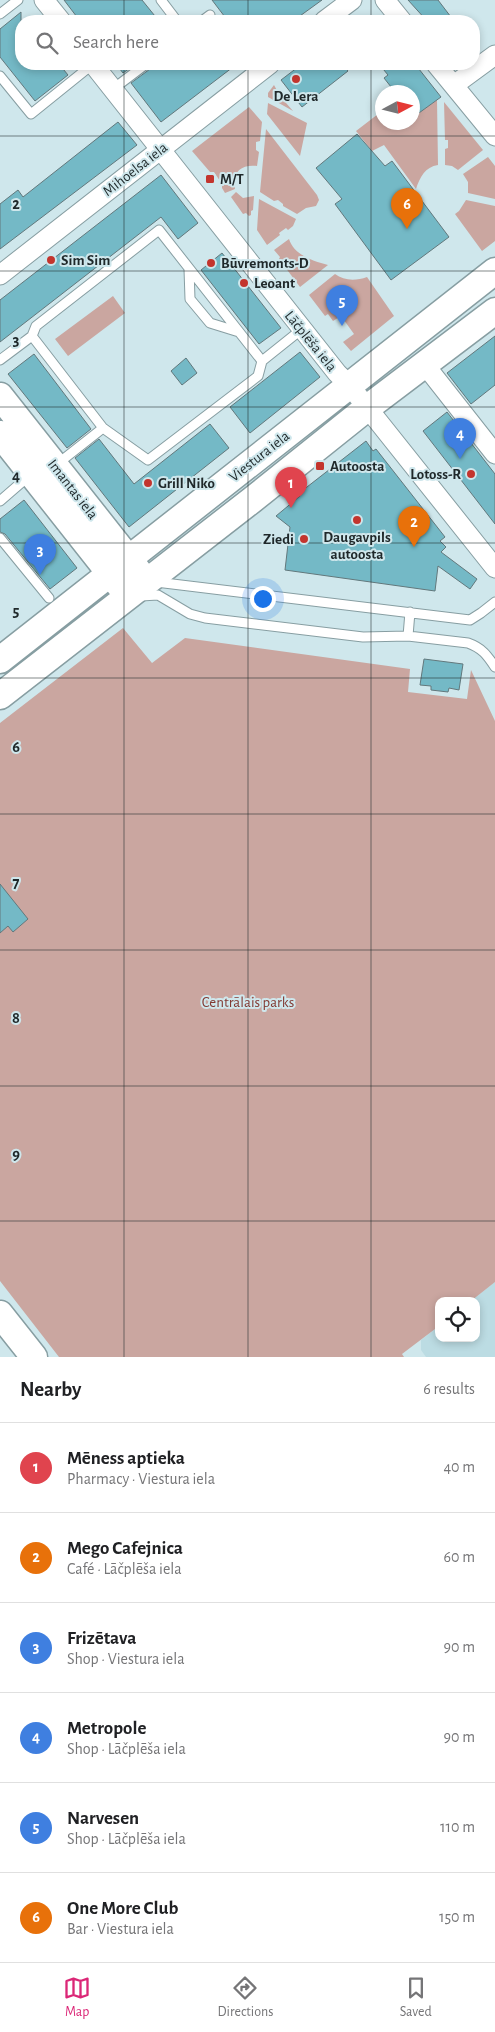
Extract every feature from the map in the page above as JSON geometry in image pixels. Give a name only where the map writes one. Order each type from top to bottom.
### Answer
[{"type":"street","points":[[44,0],[56,15]]},
{"type":"street","points":[[332,15],[352,0]]},
{"type":"street","points":[[385,0],[397,15]]},
{"type":"street","points":[[480,66],[495,55]]},
{"type":"street","name":"Lāčplēša iela","points":[[98,70],[336,373],[350,386],[495,568]]},
{"type":"street","name":"Mihoelsa iela","points":[[0,275],[262,70]]},
{"type":"street","points":[[441,70],[495,136]]},
{"type":"street","points":[[454,85],[474,70]]},
{"type":"street","name":"Viestura iela","points":[[0,660],[495,271]]},
{"type":"street","name":"Viestura iela","points":[[0,696],[495,310]]},
{"type":"street","points":[[425,365],[495,454]]},
{"type":"street","name":"Imantas iela","points":[[0,396],[43,470],[138,589]]},
{"type":"street","name":"Imantas iela","points":[[1,438],[43,470]]},
{"type":"street","points":[[0,1314],[34,1357]]},
{"type":"lane","points":[[0,14],[18,0]]},
{"type":"lane","points":[[161,0],[172,15]]},
{"type":"lane","points":[[0,76],[31,114],[86,70]]},
{"type":"lane","points":[[113,89],[138,70]]},
{"type":"lane","points":[[0,360],[32,336],[36,326],[158,230],[262,361]]},
{"type":"lane","points":[[189,269],[190,299],[210,323],[240,332]]},
{"type":"lane","points":[[32,336],[103,428],[148,460],[258,376],[262,361],[302,329]]},
{"type":"lane","points":[[0,501],[103,428]]},
{"type":"lane","points":[[0,538],[49,598]]},
{"type":"lane","points":[[138,589],[410,612],[470,620],[495,602]]},
{"type":"lane","points":[[138,589],[158,595],[190,614],[205,618],[362,637],[408,636],[468,643],[478,646],[485,652],[495,667]]},
{"type":"lane","points":[[408,636],[410,612]]},
{"type":"shaded area","points":[[495,1282],[495,1357],[426,1357],[421,1350],[421,1340],[435,1329],[435,1342],[480,1342],[480,1297],[476,1297]]},
{"type":"green space","points":[[274,85],[280,96],[293,111],[268,97],[268,93]]},
{"type":"green space","points":[[437,100],[438,165],[433,166],[424,173],[416,189],[384,145],[372,151],[356,131],[375,116],[375,130],[420,130],[420,112]]},
{"type":"green space","points":[[444,102],[483,150],[458,170],[452,166],[445,165],[445,149],[448,148],[448,140],[445,140]]},
{"type":"green space","points":[[268,103],[307,123],[300,156],[267,114]]},
{"type":"green space","points":[[249,107],[262,122],[260,141],[256,142],[256,150],[259,152],[257,166],[242,168],[238,171],[234,183],[235,189],[225,193],[222,184],[214,172],[210,172],[192,151]]},
{"type":"green space","points":[[266,129],[317,195],[319,200],[316,206],[306,208],[297,214],[283,206],[278,200],[274,201],[260,192]]},
{"type":"green space","points":[[488,157],[495,166],[495,199],[468,193],[468,182],[463,174]]},
{"type":"green space","points":[[236,192],[243,198],[254,196],[251,215],[243,214],[231,197]]},
{"type":"green space","points":[[259,199],[296,219],[293,226],[279,233],[280,235],[267,245],[257,230]]},
{"type":"green space","points":[[466,200],[495,206],[495,241],[482,251],[455,214]]},
{"type":"green space","points":[[289,239],[291,245],[300,253],[310,259],[328,265],[300,287],[274,250]]},
{"type":"green space","points":[[335,274],[350,280],[367,277],[394,316],[351,351],[343,342],[354,334],[341,316],[333,321],[328,314],[325,316],[309,295]]},
{"type":"green space","points":[[113,296],[125,313],[68,356],[55,339]]},
{"type":"green space","name":"Centrālais parks","points":[[123,628],[152,663],[185,638],[410,669],[408,692],[467,699],[471,670],[495,721],[495,1282],[476,1297],[435,1297],[435,1329],[402,1354],[404,1357],[59,1357],[0,1281],[0,723]]},
{"type":"building","points":[[64,0],[142,0],[154,15],[75,15]]},
{"type":"building","points":[[212,0],[322,0],[301,15],[223,15]]},
{"type":"building","points":[[408,0],[438,0],[449,15],[422,15]]},
{"type":"building","points":[[15,17],[15,70],[64,70],[68,75],[35,101],[0,57],[0,29]]},
{"type":"building","points":[[149,70],[229,70],[161,122],[131,83]]},
{"type":"building","points":[[294,70],[348,71],[302,107],[281,80]]},
{"type":"building","points":[[384,70],[420,70],[441,97],[420,112],[420,85],[390,85],[384,78],[388,75]]},
{"type":"building","points":[[118,122],[137,145],[0,249],[0,204],[18,190],[23,197]]},
{"type":"building","points":[[357,134],[385,166],[392,161],[449,237],[391,280],[335,204],[342,199],[316,168]]},
{"type":"building","points":[[161,175],[198,223],[178,239],[161,217],[0,342],[0,300]]},
{"type":"building","points":[[222,253],[281,328],[259,344],[201,270]]},
{"type":"building","points":[[495,336],[495,385],[471,404],[447,373]]},
{"type":"building","points":[[300,352],[320,377],[250,433],[230,407]]},
{"type":"building","points":[[34,354],[91,429],[67,448],[8,374]]},
{"type":"building","points":[[186,358],[197,373],[182,385],[171,371]]},
{"type":"building","points":[[447,412],[495,474],[495,524],[423,431]]},
{"type":"building","points":[[210,424],[229,448],[129,527],[75,458],[99,439],[134,484]]},
{"type":"building","name":"Daugavpils autoosta","points":[[366,441],[373,451],[376,449],[445,537],[440,541],[446,547],[441,552],[477,579],[470,589],[438,566],[435,591],[285,570],[290,527],[276,516],[300,496],[298,494]]},
{"type":"building","points":[[24,500],[77,568],[50,589],[5,534],[0,532],[0,519]]},
{"type":"building","points":[[424,659],[463,664],[459,690],[449,688],[448,692],[431,690],[431,686],[420,685]]},
{"type":"building","points":[[0,884],[28,919],[13,932],[8,926],[0,933]]},
{"type":"place","name":"De Lera","points":[[296,79]]},
{"type":"place","name":"M/T","points":[[210,179]]},
{"type":"place","name":"One More Club","points":[[407,229]]},
{"type":"place","name":"Sim Sim","points":[[51,260]]},
{"type":"place","name":"Būvremonts-D","points":[[211,263]]},
{"type":"place","name":"Leoant","points":[[244,283]]},
{"type":"place","name":"Narvesen","points":[[342,326]]},
{"type":"place","name":"Metropole","points":[[460,459]]},
{"type":"place","name":"Autoosta","points":[[320,466]]},
{"type":"place","name":"Lotoss-R","points":[[471,474]]},
{"type":"place","name":"Grill Niko","points":[[148,483]]},
{"type":"place","name":"Mēness aptieka","points":[[291,508]]},
{"type":"place","name":"Daugavpils autoosta","points":[[357,520]]},
{"type":"place","name":"Ziedi","points":[[304,539]]},
{"type":"place","name":"Mego Cafejnica","points":[[414,547]]},
{"type":"place","name":"Frizētava","points":[[40,575]]}]
